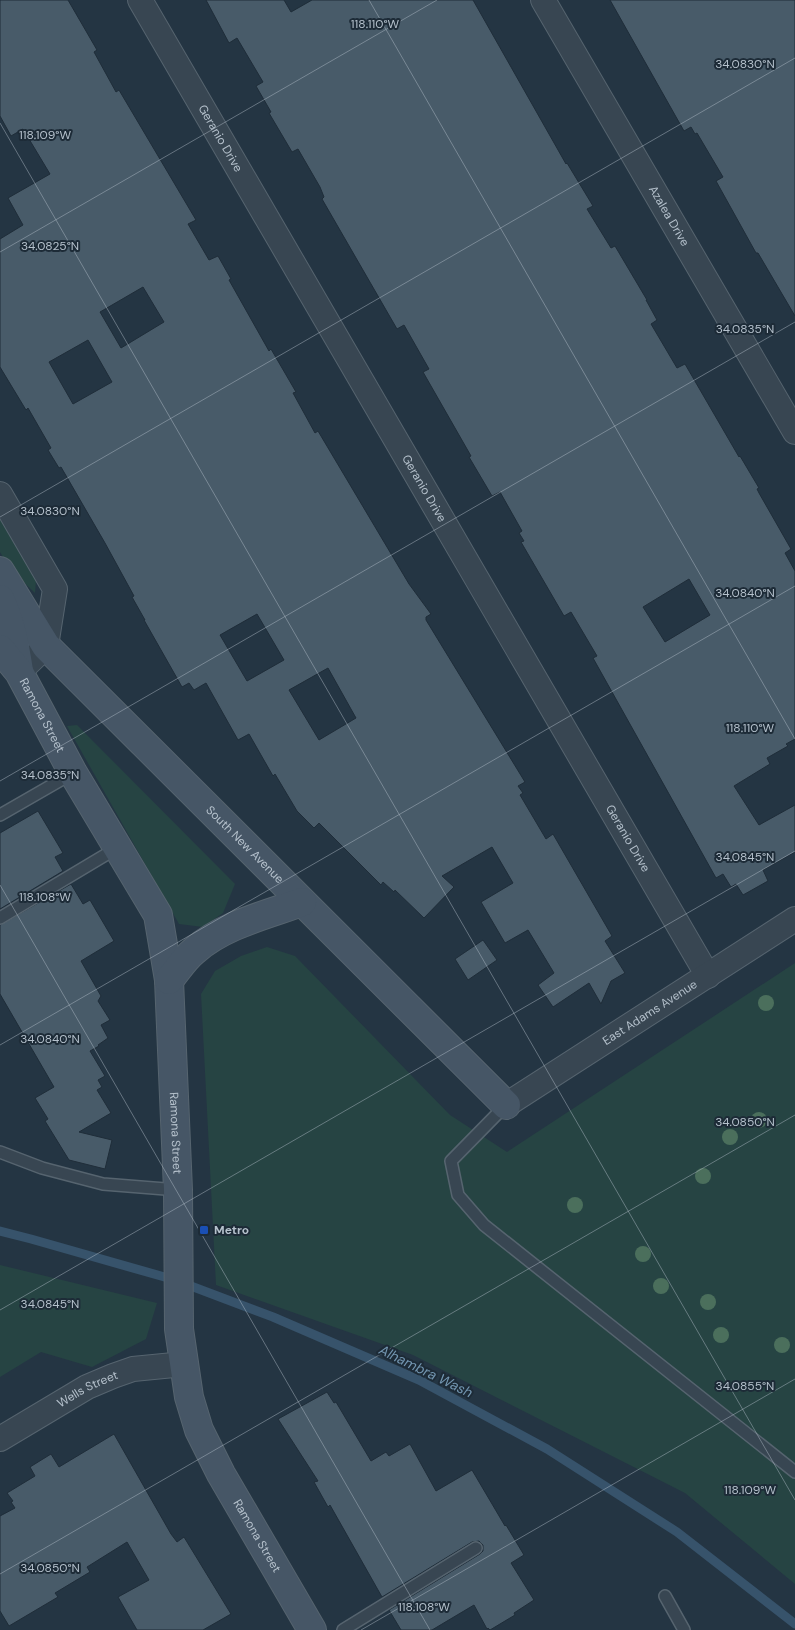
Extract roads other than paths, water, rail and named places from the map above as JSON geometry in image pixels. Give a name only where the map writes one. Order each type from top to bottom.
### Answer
[{"type":"main road","name":"South New Avenue","points":[[0,571],[46,646],[506,1106]]},
{"type":"main road","points":[[0,599],[8,616],[5,638],[19,672]]},
{"type":"main road","points":[[5,638],[46,646]]},
{"type":"main road","name":"Ramona Street","points":[[19,672],[73,773],[158,916],[169,980],[178,1190],[179,1328],[189,1397],[199,1430],[221,1474],[312,1630]]},
{"type":"main road","points":[[169,980],[192,952],[230,928],[302,902]]},
{"type":"street","name":"Geranio Drive","points":[[140,0],[708,976]]},
{"type":"street","name":"Azalea Drive","points":[[544,0],[795,432]]},
{"type":"street","points":[[0,494],[55,589],[46,646],[19,672]]},
{"type":"street","name":"East Adams Avenue","points":[[506,1106],[795,919]]},
{"type":"street","name":"Wells Street","points":[[0,1439],[87,1387],[113,1376],[133,1369],[184,1364]]},
{"type":"lane","points":[[0,815],[73,773]]},
{"type":"lane","points":[[0,918],[117,848]]},
{"type":"lane","points":[[506,1106],[451,1161],[458,1196],[484,1225],[795,1472]]},
{"type":"lane","points":[[0,1152],[42,1168],[103,1184],[178,1190]]},
{"type":"lane","points":[[343,1630],[476,1548]]},
{"type":"lane","points":[[665,1596],[684,1630]]},
{"type":"waterway","name":"Alhambra Wash","points":[[0,1231],[175,1280],[273,1317],[419,1380],[547,1449],[677,1532],[795,1624]]},
{"type":"place","name":"Metro","points":[[204,1230]]}]
